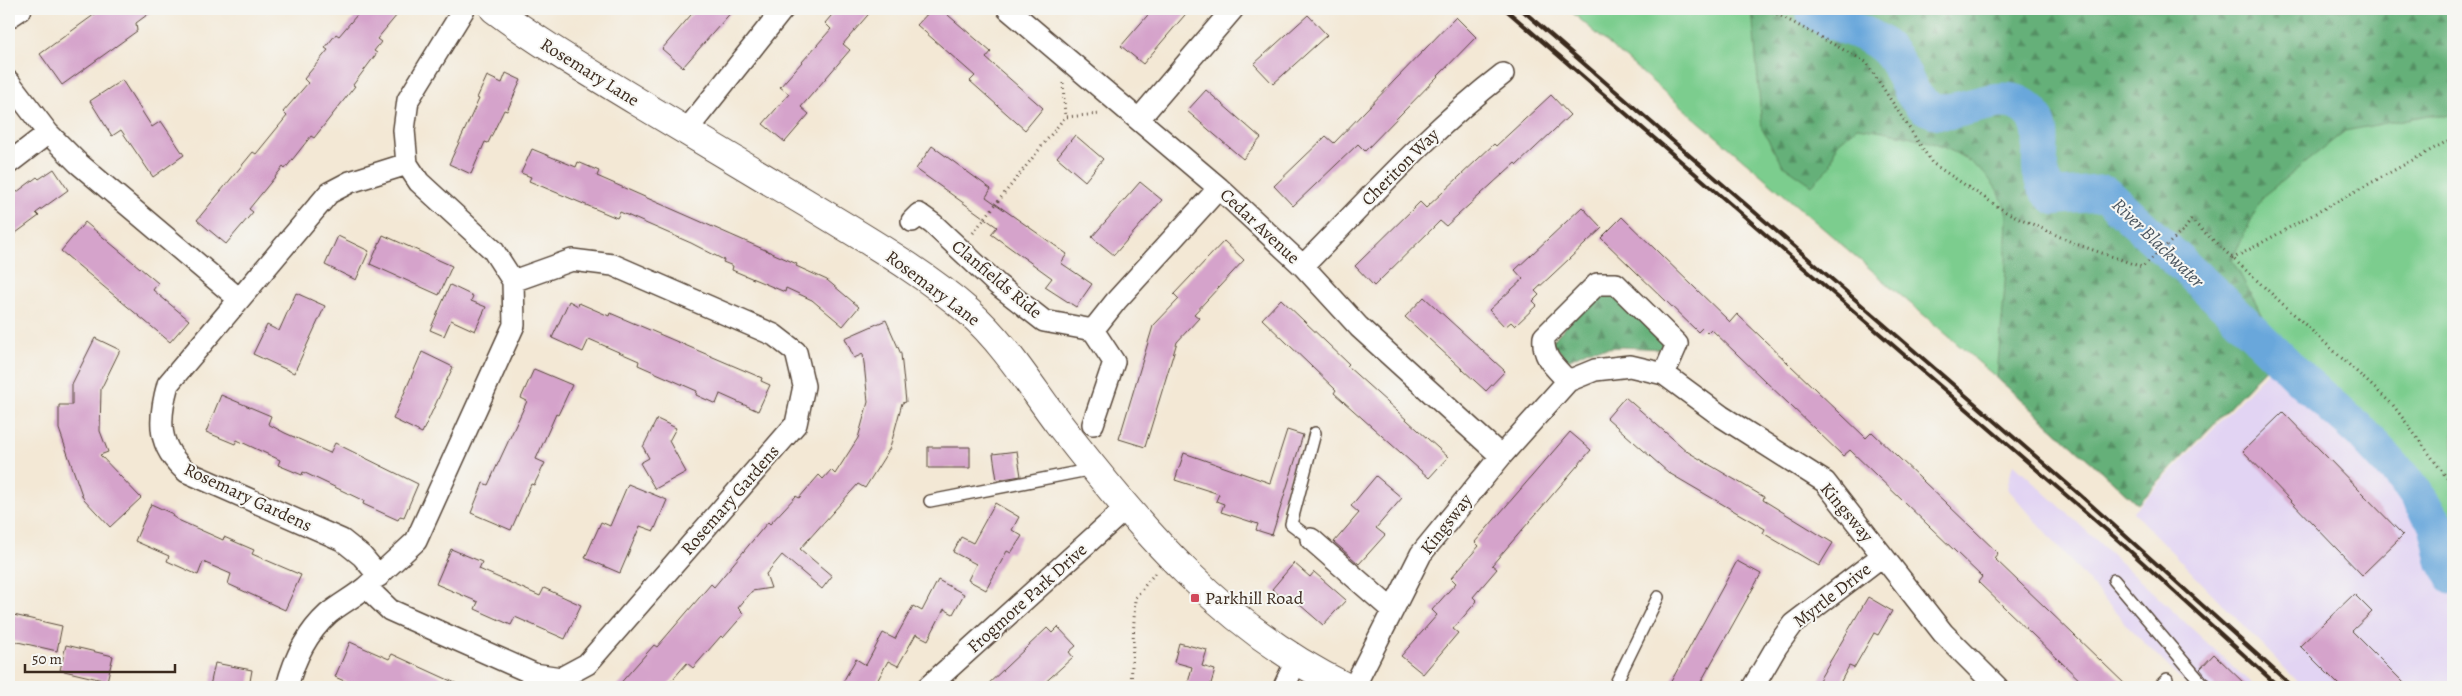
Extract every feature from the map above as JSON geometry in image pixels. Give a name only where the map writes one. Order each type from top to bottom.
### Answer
[{"type":"street","points":[[9,17],[21,9]]},
{"type":"street","points":[[287,687],[297,656],[316,627],[328,614],[373,582],[416,541],[514,325],[513,281],[493,250],[419,182],[407,164],[404,130],[408,100],[464,9]]},
{"type":"street","name":"Rosemary Lane","points":[[494,9],[537,40],[887,252],[954,300],[989,332],[1126,509],[1222,607],[1257,635],[1296,661],[1346,687]]},
{"type":"street","points":[[686,131],[783,9]]},
{"type":"street","name":"Cedar Avenue","points":[[1008,9],[1219,188],[1303,266],[1359,327],[1501,456]]},
{"type":"street","points":[[1135,116],[1233,9]]},
{"type":"street","name":"Cheriton Way","points":[[1303,266],[1405,160],[1461,106],[1503,74]]},
{"type":"street","points":[[9,82],[48,132],[78,162],[239,299]]},
{"type":"street","points":[[9,163],[48,132]]},
{"type":"street","name":"Rosemary Gardens","points":[[407,164],[350,182],[328,193],[168,384],[161,409],[162,436],[172,460],[187,472],[342,540],[362,556],[373,582],[390,610],[534,674],[562,683],[587,664],[796,424],[804,386],[796,352],[774,335],[613,265],[572,260],[513,281]]},
{"type":"street","points":[[1093,424],[1114,362],[1093,330],[1116,301],[1219,188]]},
{"type":"street","name":"Clanfields Ride","points":[[912,221],[919,214],[998,285],[1044,321],[1093,330]]},
{"type":"street","points":[[1568,381],[1546,356],[1543,349],[1544,337],[1597,284],[1616,284],[1677,344],[1664,374]]},
{"type":"street","name":"Kingsway","points":[[1354,687],[1421,554],[1501,456],[1568,381],[1595,370],[1630,366],[1664,374],[1721,416],[1825,482],[1943,633],[1997,687]]},
{"type":"street","name":"Frogmore Park Drive","points":[[928,687],[1126,509]]},
{"type":"street","points":[[1311,539],[1392,610]]},
{"type":"street","name":"Myrtle Drive","points":[[1753,687],[1777,646],[1793,624],[1882,556]]},
{"type":"street","points":[[1284,687],[1296,661]]},
{"type":"lane","points":[[1311,539],[1292,524],[1315,432]]},
{"type":"lane","points":[[930,501],[1095,469]]},
{"type":"lane","points":[[2114,580],[2205,687]]},
{"type":"lane","points":[[1614,687],[1658,597]]},
{"type":"path","points":[[1768,9],[1866,62],[1932,163],[2006,212],[2076,244],[2142,267],[2184,230],[2192,220],[2232,259],[2393,405],[2453,486]]},
{"type":"path","points":[[960,250],[1065,117],[1135,116]]},
{"type":"path","points":[[2232,259],[2453,138]]},
{"type":"path","points":[[1131,687],[1135,598],[1158,569]]},
{"type":"shaded area","points":[[2275,364],[2357,437],[2404,487],[2431,525],[2440,564],[2453,587],[2453,687],[2303,687],[2133,512]]},
{"type":"shaded area","points":[[2013,463],[2255,687],[2189,687],[2129,628],[2007,488]]},
{"type":"green space","points":[[1568,9],[2453,9],[2453,541],[2448,518],[2414,473],[2373,426],[2307,368],[2287,346],[2138,504],[1997,378]]},
{"type":"green space","points":[[1752,9],[2453,9],[2453,115],[2428,115],[2345,131],[2263,196],[2232,259],[2263,317],[2287,346],[2138,504],[1997,378],[2007,222],[2006,211],[1997,190],[1983,172],[1966,159],[1946,148],[1924,140],[1857,127],[1836,145],[1830,167],[1812,185],[1783,165],[1762,129]]},
{"type":"green space","points":[[1612,291],[1663,339],[1662,349],[1622,347],[1590,349],[1568,360],[1551,342],[1595,295]]},
{"type":"building","points":[[102,9],[155,9],[136,23],[137,31],[62,85],[40,54]]},
{"type":"building","points":[[362,9],[402,9],[377,39],[381,42],[374,51],[377,53],[353,85],[355,86],[314,138],[311,136],[285,169],[283,167],[249,209],[253,212],[226,244],[197,220],[253,152],[256,154],[287,116],[283,112],[308,83],[304,79],[328,50],[325,48],[336,34],[339,36]]},
{"type":"building","points":[[696,9],[734,9],[683,67],[662,49]]},
{"type":"building","points":[[837,9],[873,9],[843,44],[850,50],[801,107],[809,114],[785,142],[763,124],[789,94],[780,87],[831,29],[825,23]]},
{"type":"building","points":[[932,9],[941,9],[991,52],[986,58],[1043,108],[1025,130],[970,81],[975,76],[917,25]]},
{"type":"building","points":[[1153,9],[1190,9],[1143,64],[1121,46]]},
{"type":"building","points":[[1308,15],[1327,35],[1273,84],[1254,64]]},
{"type":"building","points":[[1456,17],[1476,37],[1365,151],[1358,144],[1293,206],[1274,186],[1326,136],[1334,143]]},
{"type":"building","points":[[506,73],[521,80],[507,111],[504,110],[488,143],[485,142],[471,174],[449,164],[479,99],[477,98],[487,76],[502,83]]},
{"type":"building","points":[[122,80],[152,127],[161,121],[184,155],[153,177],[121,130],[112,136],[90,101]]},
{"type":"building","points":[[1206,90],[1261,138],[1243,159],[1187,111]]},
{"type":"building","points":[[1551,95],[1570,115],[1517,165],[1515,163],[1446,226],[1440,221],[1374,286],[1355,266],[1420,202],[1426,208],[1494,144],[1496,146]]},
{"type":"building","points":[[1075,135],[1103,159],[1085,181],[1057,157]]},
{"type":"building","points":[[932,146],[991,189],[986,197],[1067,254],[1061,263],[1092,284],[1076,307],[1045,287],[1052,278],[991,234],[997,227],[916,169]]},
{"type":"building","points":[[532,149],[576,167],[578,162],[599,171],[597,176],[797,264],[796,266],[827,280],[859,307],[843,326],[812,300],[786,288],[785,292],[732,270],[733,266],[723,262],[724,260],[691,243],[620,212],[617,218],[529,181],[531,177],[521,173]]},
{"type":"building","points":[[54,169],[68,190],[36,213],[39,216],[9,238],[9,198],[37,177],[39,179]]},
{"type":"building","points":[[1140,182],[1162,200],[1114,255],[1092,237]]},
{"type":"building","points":[[1582,207],[1602,228],[1535,291],[1539,295],[1533,301],[1537,305],[1515,326],[1511,322],[1505,327],[1489,310],[1523,279],[1515,270]]},
{"type":"building","points":[[1622,217],[1730,322],[1737,314],[1866,438],[1872,432],[1998,553],[1994,558],[2128,687],[2087,687],[1978,582],[1982,577],[1850,450],[1843,456],[1711,329],[1707,333],[1702,328],[1698,332],[1601,238]]},
{"type":"building","points":[[85,222],[158,283],[153,290],[189,320],[170,342],[61,251]]},
{"type":"building","points":[[383,235],[452,266],[439,295],[370,264]]},
{"type":"building","points":[[338,236],[369,251],[356,280],[325,265]]},
{"type":"building","points":[[1224,241],[1244,260],[1194,314],[1199,318],[1177,342],[1145,447],[1119,439],[1153,326],[1179,299],[1174,294]]},
{"type":"building","points":[[450,285],[473,296],[471,301],[486,307],[475,331],[451,320],[444,336],[430,330]]},
{"type":"building","points":[[296,293],[325,306],[294,373],[253,354],[267,325],[279,331]]},
{"type":"building","points":[[1424,297],[1505,371],[1486,391],[1405,317]]},
{"type":"building","points":[[1281,299],[1349,364],[1347,366],[1448,457],[1429,478],[1334,393],[1336,390],[1262,319]]},
{"type":"building","points":[[569,301],[578,306],[579,303],[609,316],[610,313],[762,378],[761,381],[770,385],[758,411],[720,394],[716,404],[696,395],[697,391],[638,365],[639,361],[589,339],[583,352],[552,338]]},
{"type":"building","points":[[886,320],[901,354],[906,402],[902,403],[890,448],[865,488],[858,484],[800,549],[832,576],[822,589],[782,555],[766,574],[771,588],[752,591],[738,608],[744,614],[723,638],[721,636],[693,668],[687,663],[666,687],[617,687],[654,645],[657,647],[711,584],[714,587],[768,522],[770,524],[796,496],[799,498],[819,475],[823,479],[831,470],[835,474],[858,438],[868,402],[863,354],[854,358],[845,338]]},
{"type":"building","points":[[95,338],[120,350],[101,389],[100,431],[108,452],[100,455],[141,498],[110,527],[83,498],[59,429],[59,405],[72,405],[72,384]]},
{"type":"building","points":[[422,352],[453,367],[422,433],[393,419]]},
{"type":"building","points":[[534,369],[572,385],[558,415],[556,414],[536,459],[545,463],[534,485],[531,484],[511,530],[471,513],[483,483],[488,485],[527,401],[521,398]]},
{"type":"building","points":[[221,395],[271,416],[268,424],[285,433],[330,453],[335,443],[418,484],[404,517],[400,516],[398,520],[363,504],[364,501],[303,472],[302,475],[278,465],[280,460],[237,440],[235,444],[206,432]]},
{"type":"building","points":[[1625,397],[1688,452],[1764,497],[1763,500],[1833,543],[1819,566],[1763,533],[1765,529],[1669,473],[1607,418]]},
{"type":"building","points":[[2283,412],[2403,535],[2362,575],[2243,451]]},
{"type":"building","points":[[657,419],[676,428],[669,441],[686,472],[655,489],[640,463],[649,458],[643,447]]},
{"type":"building","points":[[1287,430],[1303,435],[1272,535],[1256,530],[1258,524],[1221,512],[1224,504],[1216,501],[1219,494],[1175,480],[1184,453],[1270,483]]},
{"type":"building","points":[[1570,432],[1591,450],[1492,565],[1497,569],[1473,597],[1477,601],[1453,629],[1458,633],[1423,674],[1401,656],[1437,615],[1432,610],[1456,583],[1451,578],[1479,546],[1475,542]]},
{"type":"building","points":[[928,447],[970,447],[970,468],[928,468]]},
{"type":"building","points":[[1017,451],[1021,476],[997,480],[993,454]]},
{"type":"building","points":[[1376,476],[1402,498],[1376,528],[1385,535],[1359,564],[1334,542],[1359,513],[1351,506]]},
{"type":"building","points":[[628,484],[667,500],[654,531],[640,526],[620,573],[585,558],[601,522],[610,526]]},
{"type":"building","points":[[995,503],[1019,517],[1012,530],[1022,536],[1011,553],[1007,551],[986,590],[968,580],[976,564],[953,552],[961,537],[973,543]]},
{"type":"building","points":[[151,504],[173,514],[172,516],[178,520],[223,540],[224,537],[254,550],[252,554],[301,575],[285,610],[228,584],[231,574],[203,562],[198,575],[167,561],[169,556],[135,541]]},
{"type":"building","points":[[451,549],[482,562],[479,569],[540,596],[544,588],[581,605],[565,639],[515,617],[511,625],[475,609],[478,602],[436,584]]},
{"type":"building","points":[[1737,561],[1761,574],[1698,687],[1668,687]]},
{"type":"building","points":[[1294,563],[1310,577],[1314,572],[1346,600],[1323,625],[1292,598],[1288,602],[1272,589]]},
{"type":"building","points":[[938,580],[964,594],[953,614],[944,609],[928,640],[916,634],[898,666],[888,661],[874,687],[840,687],[856,659],[866,665],[883,633],[895,639],[913,606],[922,611]]},
{"type":"building","points":[[2354,594],[2372,612],[2352,631],[2408,687],[2341,687],[2300,646]]},
{"type":"building","points":[[1868,597],[1892,611],[1878,635],[1874,633],[1854,668],[1849,666],[1838,687],[1815,687]]},
{"type":"building","points":[[9,614],[62,626],[57,651],[9,640]]},
{"type":"building","points":[[1058,627],[1076,646],[1069,652],[1073,657],[1040,687],[985,687],[1047,628],[1052,633]]},
{"type":"building","points":[[350,642],[389,659],[392,654],[464,687],[358,687],[335,677]]},
{"type":"building","points":[[1179,643],[1207,650],[1202,666],[1215,670],[1210,687],[1187,687],[1192,667],[1174,662]]},
{"type":"building","points":[[66,645],[113,656],[107,681],[60,670]]},
{"type":"building","points":[[2214,654],[2248,687],[2216,687],[2200,669]]},
{"type":"building","points":[[215,663],[252,670],[249,687],[210,686]]},
{"type":"waterway","name":"River Blackwater","points":[[1812,9],[1821,16],[1874,39],[1884,47],[1893,56],[1909,87],[1925,107],[1945,111],[1995,101],[2007,101],[2018,103],[2029,110],[2037,120],[2040,131],[2041,176],[2046,187],[2055,197],[2105,193],[2225,304],[2302,380],[2361,432],[2409,484],[2436,523],[2445,562],[2453,576]]},
{"type":"railway","points":[[1505,9],[2119,541],[2279,687]]},
{"type":"railway","points":[[1521,9],[2079,494],[2293,687]]},
{"type":"place","name":"Parkhill Road","points":[[1195,598]]}]
